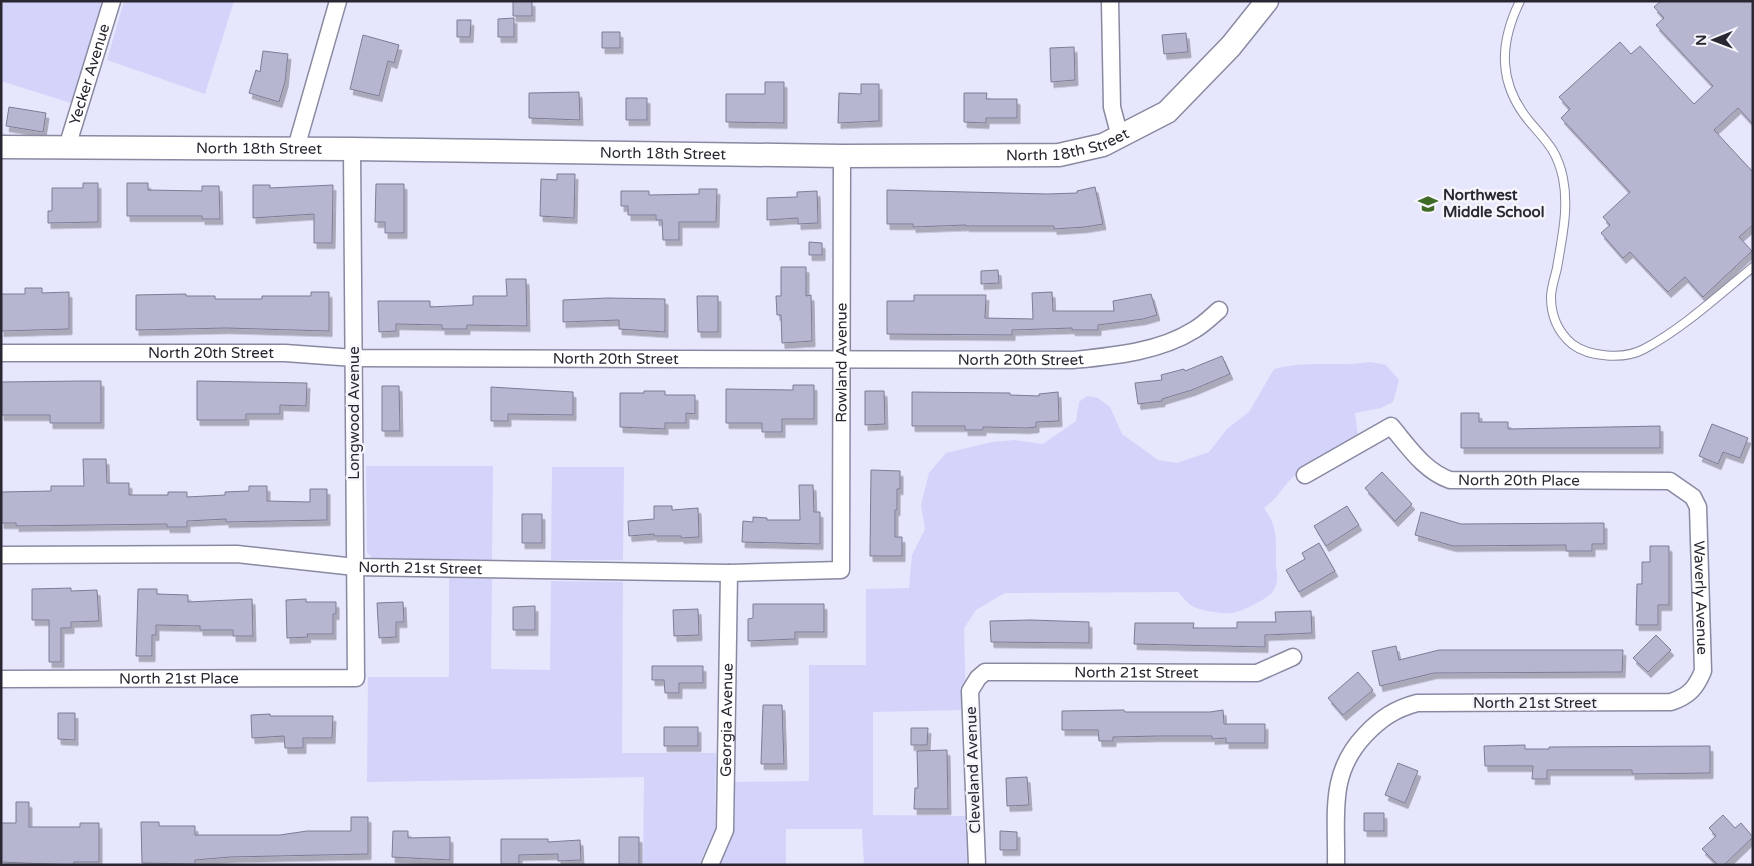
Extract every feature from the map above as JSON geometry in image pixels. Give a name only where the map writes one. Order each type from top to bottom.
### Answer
[{"type":"main road","name":"North 18th Street","points":[[1,147],[296,148],[842,156],[1059,155],[1103,145],[1162,115],[1180,100],[1231,46],[1267,1]]},
{"type":"street","name":"Yecker Avenue","points":[[67,147],[112,1]]},
{"type":"street","points":[[296,148],[338,1]]},
{"type":"street","points":[[1110,1],[1112,107],[1120,137]]},
{"type":"street","name":"Longwood Avenue","points":[[352,149],[356,678]]},
{"type":"street","name":"Rowland Avenue","points":[[841,570],[842,156]]},
{"type":"street","name":"North 20th Street","points":[[1,353],[286,353],[354,358],[1073,360],[1116,356],[1166,343],[1187,333],[1219,310]]},
{"type":"street","name":"North 20th Place","points":[[1305,475],[1391,426],[1424,464],[1439,476],[1450,480],[1661,480],[1670,481],[1678,486]]},
{"type":"street","name":"Waverly Avenue","points":[[1672,702],[1686,697],[1697,686],[1703,671],[1698,507],[1693,497],[1678,486]]},
{"type":"street","name":"North 21st Street","points":[[1,555],[237,554],[355,567],[729,573],[841,570]]},
{"type":"street","name":"Georgia Avenue","points":[[710,865],[725,830],[729,573]]},
{"type":"street","name":"North 21st Street","points":[[978,678],[985,672],[1257,673],[1293,657]]},
{"type":"street","name":"North 21st Place","points":[[1,679],[356,678]]},
{"type":"street","name":"Cleveland Avenue","points":[[977,865],[970,691],[978,678]]},
{"type":"street","name":"North 21st Street","points":[[1336,865],[1338,788],[1344,764],[1354,746],[1389,713],[1416,703],[1672,702]]},
{"type":"lane","points":[[1520,1],[1509,28],[1504,53],[1505,71],[1511,95],[1528,120],[1549,142],[1559,161],[1566,197],[1564,228],[1551,297],[1554,317],[1561,335],[1578,349],[1596,354],[1620,355],[1643,350],[1693,316],[1753,268]]},
{"type":"shaded area","points":[[1,1],[106,1],[74,104],[1,81]]},
{"type":"shaded area","points":[[124,1],[234,1],[205,94],[107,60]]},
{"type":"shaded area","points":[[1371,362],[1386,365],[1399,380],[1393,402],[1381,408],[1355,413],[1358,437],[1323,455],[1298,472],[1264,508],[1274,527],[1277,577],[1273,591],[1266,598],[1243,610],[1229,613],[1212,612],[1196,608],[1188,603],[1178,592],[1005,593],[976,610],[964,628],[966,710],[873,712],[873,815],[966,816],[967,865],[864,865],[862,829],[786,829],[786,865],[719,865],[725,853],[734,824],[734,782],[809,781],[809,665],[866,665],[866,589],[909,588],[912,555],[925,529],[921,505],[929,473],[946,453],[992,442],[1015,440],[1043,444],[1076,421],[1079,402],[1087,396],[1098,398],[1110,407],[1122,434],[1158,460],[1177,463],[1209,452],[1227,429],[1249,412],[1274,369],[1310,364]]},
{"type":"shaded area","points":[[366,466],[493,466],[492,560],[372,558],[367,552]]},
{"type":"shaded area","points":[[552,467],[624,467],[623,560],[551,560]]},
{"type":"shaded area","points":[[449,578],[492,579],[491,669],[550,670],[551,581],[623,582],[622,753],[716,753],[715,830],[699,865],[643,865],[644,777],[367,782],[368,677],[449,677]]},
{"type":"building","points":[[513,1],[532,1],[532,16],[513,16]]},
{"type":"building","points":[[1661,1],[1753,1],[1753,124],[1738,108],[1714,130],[1753,172],[1753,225],[1739,237],[1752,251],[1703,297],[1685,277],[1668,292],[1630,252],[1623,258],[1601,233],[1610,225],[1603,217],[1630,192],[1561,118],[1570,109],[1559,97],[1620,42],[1631,54],[1640,46],[1694,104],[1713,86],[1656,25],[1664,18],[1654,7]]},
{"type":"building","points":[[514,18],[514,37],[498,37],[498,19]]},
{"type":"building","points":[[457,20],[471,20],[470,37],[457,37]]},
{"type":"building","points":[[602,32],[620,32],[620,48],[602,48]]},
{"type":"building","points":[[1186,33],[1188,52],[1164,54],[1162,35]]},
{"type":"building","points":[[363,35],[399,45],[394,63],[388,61],[379,96],[350,89]]},
{"type":"building","points":[[1074,47],[1075,80],[1051,82],[1050,48]]},
{"type":"building","points":[[263,51],[288,54],[285,82],[279,102],[249,93],[256,70],[260,72]]},
{"type":"building","points":[[765,82],[784,82],[784,123],[726,122],[726,94],[765,94]]},
{"type":"building","points":[[861,84],[879,84],[879,121],[838,123],[839,93],[861,94]]},
{"type":"building","points":[[579,92],[580,120],[529,118],[529,93]]},
{"type":"building","points":[[964,93],[987,93],[986,99],[1017,99],[1017,118],[986,118],[986,123],[964,122]]},
{"type":"building","points":[[626,98],[647,98],[647,120],[626,120]]},
{"type":"building","points":[[9,107],[46,113],[43,132],[6,126]]},
{"type":"building","points":[[557,174],[575,174],[574,218],[540,216],[541,179],[557,180]]},
{"type":"building","points":[[83,183],[98,183],[98,222],[48,223],[48,211],[52,211],[52,188],[83,188]]},
{"type":"building","points":[[127,183],[148,183],[148,190],[202,191],[202,186],[219,186],[220,219],[202,219],[202,216],[127,216]]},
{"type":"building","points":[[376,184],[404,184],[404,233],[385,233],[385,222],[375,222]]},
{"type":"building","points":[[253,185],[270,185],[270,188],[333,185],[332,243],[314,243],[314,214],[253,218]]},
{"type":"building","points":[[1095,187],[1103,224],[1054,229],[1054,226],[966,225],[913,227],[913,224],[887,224],[887,190],[1047,194],[1077,193],[1077,191]]},
{"type":"building","points":[[699,189],[717,189],[716,222],[679,222],[679,240],[663,240],[662,220],[656,220],[656,215],[628,215],[628,206],[621,206],[621,191],[649,191],[649,195],[699,194]]},
{"type":"building","points":[[817,191],[818,223],[798,224],[798,218],[767,220],[767,198],[797,197],[797,192]]},
{"type":"building","points":[[809,242],[822,243],[822,255],[809,255]]},
{"type":"building","points":[[781,267],[806,267],[806,296],[811,295],[812,341],[782,343],[781,315],[777,315],[776,296],[781,296]]},
{"type":"building","points":[[998,270],[999,283],[981,284],[981,271]]},
{"type":"building","points":[[506,279],[526,279],[527,326],[467,325],[467,329],[442,329],[442,325],[396,324],[396,331],[379,332],[378,301],[430,301],[430,307],[473,305],[473,296],[507,296]]},
{"type":"building","points":[[25,288],[42,288],[42,293],[69,292],[69,329],[1,331],[1,294],[25,294]]},
{"type":"building","points":[[311,292],[329,292],[329,331],[226,328],[136,330],[136,295],[186,294],[186,296],[215,296],[215,299],[262,299],[262,296],[311,296]]},
{"type":"building","points":[[1052,292],[1053,311],[1114,311],[1113,301],[1151,294],[1157,315],[1143,319],[1098,325],[1098,330],[1072,330],[1072,328],[1012,330],[1012,335],[887,334],[887,301],[914,301],[914,295],[986,295],[985,318],[1033,319],[1032,293]]},
{"type":"building","points":[[697,296],[718,296],[718,332],[698,332]]},
{"type":"building","points":[[608,298],[665,299],[665,332],[619,329],[619,320],[563,322],[563,300]]},
{"type":"building","points":[[1222,356],[1230,374],[1192,390],[1162,399],[1162,401],[1138,404],[1135,383],[1162,380],[1161,375],[1184,369],[1185,371]]},
{"type":"building","points":[[101,381],[101,423],[50,423],[50,415],[1,415],[1,382]]},
{"type":"building","points":[[197,381],[307,383],[306,406],[280,405],[280,414],[246,414],[246,420],[197,420]]},
{"type":"building","points":[[793,385],[814,385],[814,419],[782,419],[782,432],[762,432],[762,423],[726,423],[726,389],[793,390]]},
{"type":"building","points":[[382,386],[399,386],[400,431],[382,431]]},
{"type":"building","points":[[491,387],[573,392],[573,415],[508,414],[508,421],[491,421]]},
{"type":"building","points":[[644,391],[665,391],[665,395],[695,395],[695,414],[686,413],[686,423],[665,423],[665,429],[620,427],[620,393],[644,393]]},
{"type":"building","points":[[865,391],[884,391],[885,424],[865,425]]},
{"type":"building","points":[[912,392],[1010,393],[1010,395],[1039,396],[1039,394],[1058,392],[1059,421],[1036,422],[1036,427],[983,427],[983,430],[965,430],[965,426],[912,426]]},
{"type":"building","points":[[1461,413],[1479,413],[1479,422],[1508,422],[1508,429],[1660,426],[1660,448],[1461,448]]},
{"type":"building","points":[[1712,424],[1748,438],[1740,458],[1723,452],[1718,464],[1699,456]]},
{"type":"building","points":[[83,459],[106,459],[107,483],[129,483],[129,495],[168,495],[168,492],[187,492],[187,497],[225,495],[225,492],[249,491],[249,486],[267,486],[267,501],[310,502],[310,489],[327,489],[327,520],[226,522],[226,519],[187,521],[187,527],[167,527],[167,524],[16,526],[16,523],[1,523],[1,492],[51,491],[51,486],[84,486]]},
{"type":"building","points":[[871,470],[900,471],[900,489],[897,489],[897,510],[895,510],[895,537],[902,537],[902,556],[870,556]]},
{"type":"building","points":[[1382,472],[1412,504],[1395,521],[1365,488]]},
{"type":"building","points":[[799,485],[813,485],[814,512],[820,512],[820,544],[742,542],[743,521],[753,522],[753,517],[767,518],[767,520],[800,520]]},
{"type":"building","points":[[654,506],[672,506],[672,510],[698,508],[699,537],[681,538],[681,536],[654,536],[654,534],[629,536],[628,521],[654,519]]},
{"type":"building","points":[[1347,506],[1359,525],[1326,546],[1314,526]]},
{"type":"building","points":[[1421,512],[1461,524],[1604,523],[1604,544],[1592,544],[1592,551],[1566,551],[1566,545],[1453,546],[1415,535]]},
{"type":"building","points":[[522,514],[542,514],[542,543],[522,543]]},
{"type":"building","points":[[1319,543],[1335,571],[1299,592],[1286,570],[1305,559],[1302,553]]},
{"type":"building","points":[[1650,546],[1669,546],[1669,605],[1658,605],[1658,625],[1636,625],[1637,584],[1642,584],[1642,562],[1650,562]]},
{"type":"building","points":[[71,588],[71,591],[97,590],[99,621],[71,622],[71,628],[61,628],[61,662],[49,662],[49,620],[32,620],[32,589]]},
{"type":"building","points":[[138,589],[157,589],[157,594],[188,595],[188,602],[252,599],[253,636],[233,636],[233,630],[200,630],[200,626],[156,625],[156,635],[152,635],[152,656],[136,656]]},
{"type":"building","points":[[306,599],[306,602],[336,602],[336,614],[333,614],[333,634],[307,634],[308,637],[287,638],[286,600]]},
{"type":"building","points":[[403,602],[404,622],[396,622],[396,637],[379,638],[377,603]]},
{"type":"building","points":[[753,604],[824,604],[824,632],[795,632],[795,639],[748,641],[748,619],[753,618]]},
{"type":"building","points":[[535,606],[535,630],[513,630],[513,607]]},
{"type":"building","points":[[698,609],[699,635],[674,636],[673,610]]},
{"type":"building","points":[[1311,611],[1312,633],[1265,635],[1265,647],[1134,644],[1135,623],[1194,623],[1193,628],[1237,628],[1237,622],[1276,622],[1275,612]]},
{"type":"building","points":[[990,621],[1089,622],[1089,643],[991,642]]},
{"type":"building","points":[[1656,635],[1671,650],[1648,672],[1633,658]]},
{"type":"building","points":[[1396,646],[1399,660],[1439,650],[1623,650],[1622,672],[1434,673],[1380,686],[1372,651]]},
{"type":"building","points":[[652,666],[703,666],[703,683],[679,683],[679,693],[665,693],[664,680],[652,680]]},
{"type":"building","points":[[1358,672],[1373,690],[1343,715],[1328,698]]},
{"type":"building","points":[[763,705],[782,705],[784,764],[761,764]]},
{"type":"building","points":[[1124,710],[1125,712],[1210,712],[1223,710],[1224,724],[1265,724],[1265,743],[1226,743],[1226,738],[1212,739],[1212,736],[1113,737],[1113,741],[1099,741],[1098,730],[1062,730],[1062,711]]},
{"type":"building","points":[[58,713],[75,713],[75,740],[58,739]]},
{"type":"building","points":[[270,714],[270,716],[333,716],[332,738],[303,738],[303,748],[285,748],[284,736],[252,738],[251,715]]},
{"type":"building","points":[[664,727],[698,727],[698,746],[664,746]]},
{"type":"building","points":[[911,728],[928,728],[927,745],[911,745]]},
{"type":"building","points":[[1525,745],[1525,749],[1549,749],[1549,747],[1710,746],[1710,773],[1632,774],[1632,770],[1547,770],[1547,779],[1532,779],[1533,766],[1485,766],[1484,746]]},
{"type":"building","points":[[947,750],[948,809],[914,809],[915,788],[918,788],[917,751]]},
{"type":"building","points":[[1398,763],[1418,771],[1405,803],[1385,795]]},
{"type":"building","points":[[1027,777],[1029,805],[1007,806],[1006,778]]},
{"type":"building","points":[[16,802],[29,802],[29,827],[80,827],[80,823],[99,823],[99,862],[74,862],[74,865],[1,862],[1,823],[16,823]]},
{"type":"building","points":[[1364,813],[1384,813],[1384,831],[1364,831]]},
{"type":"building","points":[[1723,815],[1735,828],[1741,823],[1753,837],[1724,865],[1718,865],[1702,849],[1716,836],[1709,828]]},
{"type":"building","points":[[351,817],[368,817],[368,854],[230,857],[195,860],[195,864],[142,863],[141,822],[159,822],[159,826],[195,826],[195,835],[280,835],[307,831],[351,831]]},
{"type":"building","points":[[393,831],[408,831],[408,838],[450,837],[450,860],[392,857]]},
{"type":"building","points":[[1000,831],[1017,832],[1017,850],[1000,850]]},
{"type":"building","points":[[619,837],[639,837],[639,865],[619,864]]},
{"type":"building","points":[[501,839],[548,839],[548,842],[580,840],[581,860],[558,861],[558,854],[519,855],[519,864],[501,864]]},
{"type":"place","name":"Northwest Middle School","points":[[1428,204]]}]
